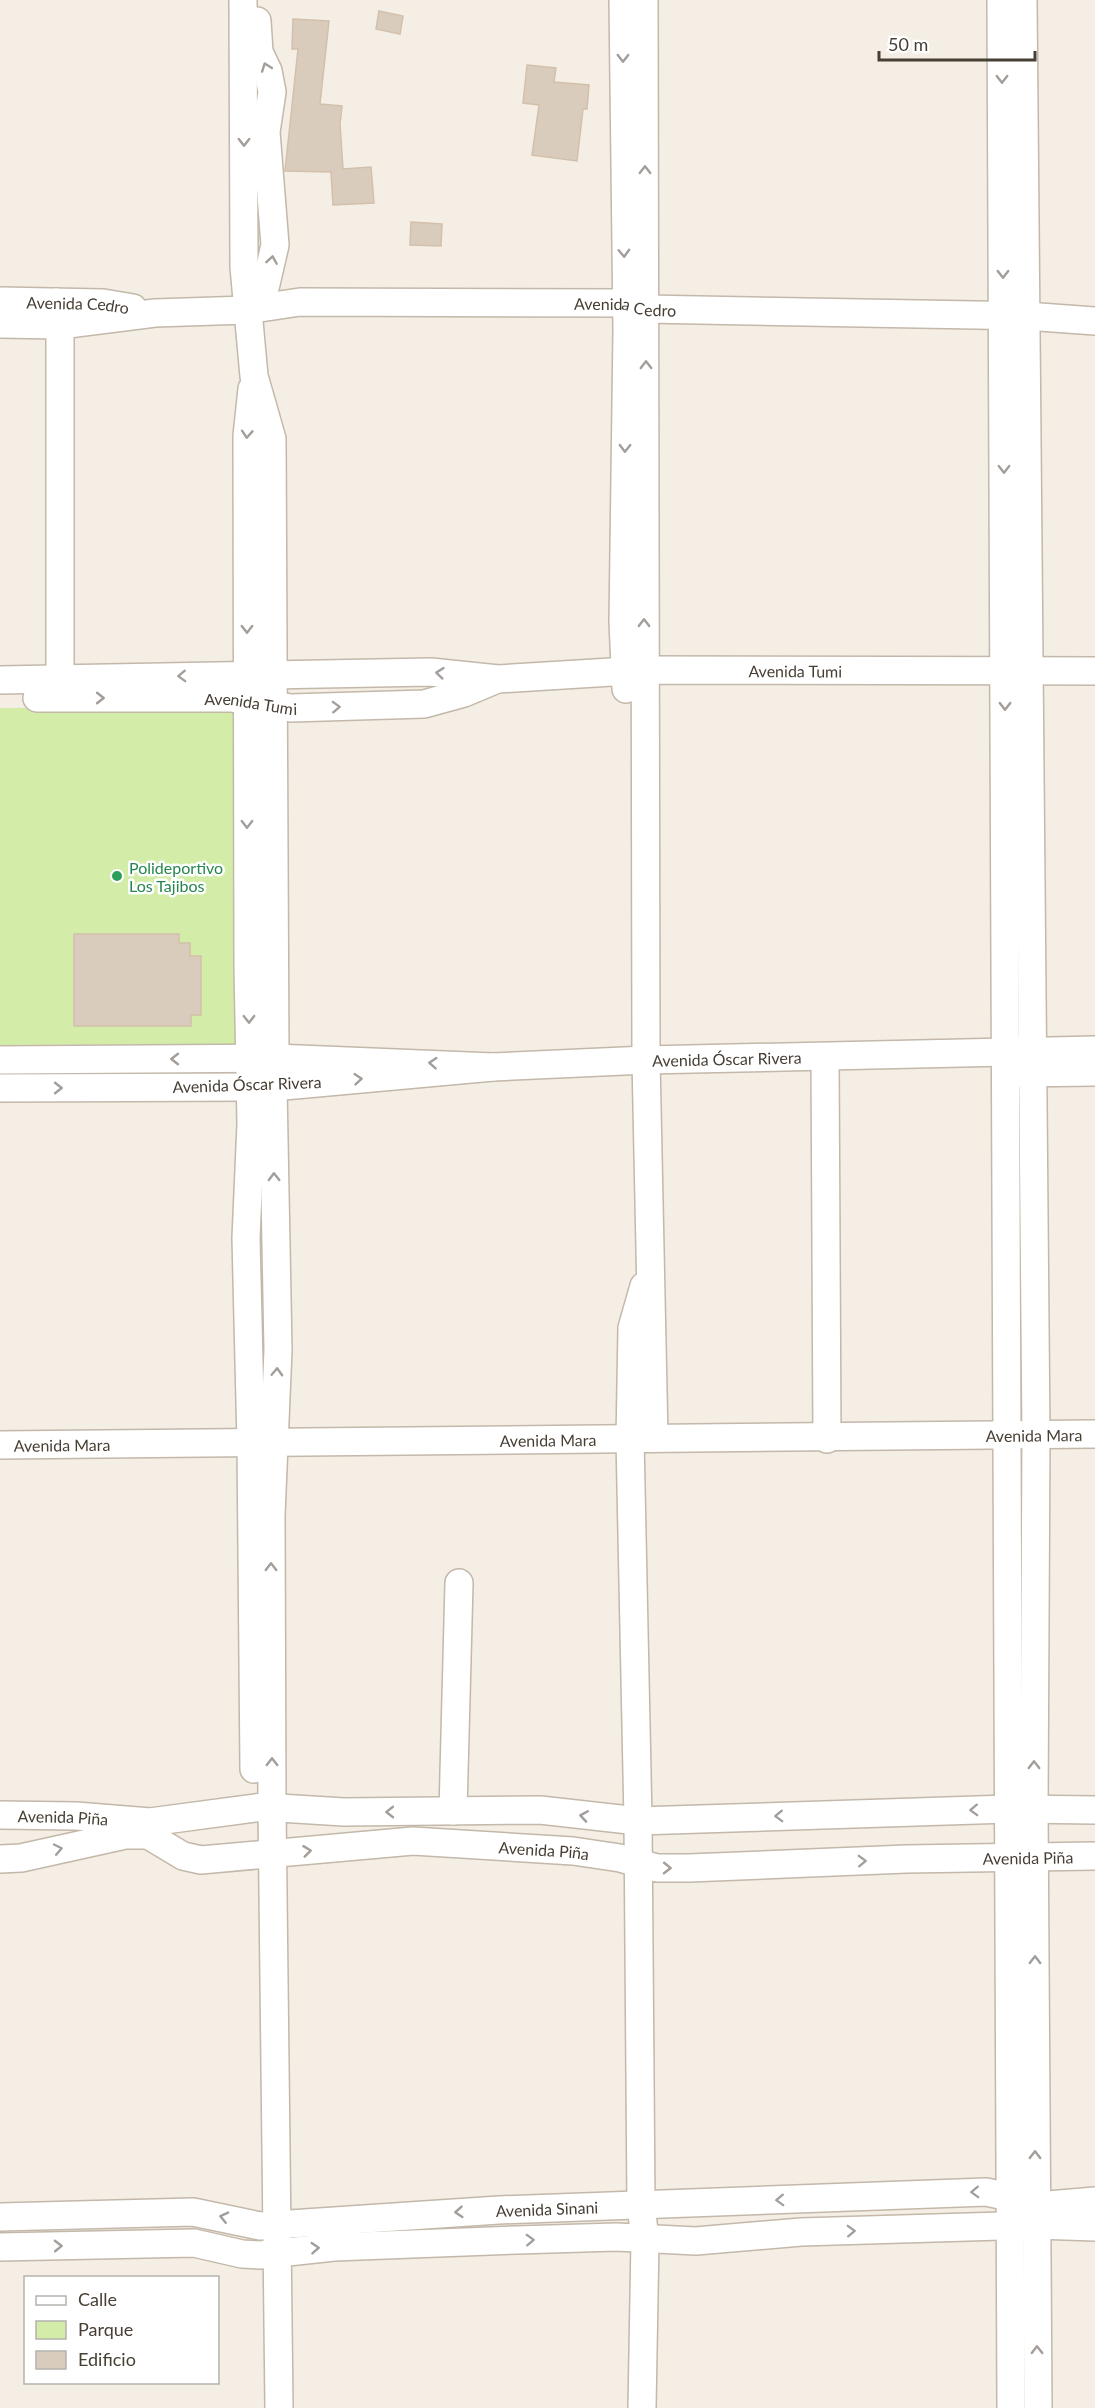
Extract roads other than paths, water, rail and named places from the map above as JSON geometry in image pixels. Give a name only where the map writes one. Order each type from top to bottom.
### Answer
[{"type":"street","points":[[243,0],[244,267],[254,376],[272,439],[256,683],[263,1058]]},
{"type":"street","points":[[247,310],[263,297],[275,245],[266,132],[272,92],[268,70],[259,52],[256,29],[261,0]]},
{"type":"street","points":[[623,0],[636,306]]},
{"type":"street","points":[[642,2408],[645,2240],[641,2205],[638,1821],[642,1439],[632,1328],[651,1261],[639,1060],[634,671],[636,306],[644,0]]},
{"type":"street","points":[[1001,0],[1015,316]]},
{"type":"street","points":[[1011,2408],[1023,2212],[1022,1857],[1008,1437],[1019,1062],[1015,316],[1023,0]]},
{"type":"street","name":"Avenida Cedro","points":[[0,301],[58,313]]},
{"type":"street","name":"Avenida Cedro","points":[[0,324],[104,303],[154,312],[247,310],[300,302],[636,306],[1015,316],[1095,321]]},
{"type":"street","points":[[58,313],[60,688]]},
{"type":"street","name":"Avenida Tumi","points":[[0,680],[60,688],[231,698],[256,683],[430,672],[498,679],[634,671],[1095,670]]},
{"type":"street","name":"Avenida Tumi","points":[[273,707],[424,704],[464,693],[498,679]]},
{"type":"street","points":[[256,683],[273,707],[262,1087],[278,1350],[263,1444],[271,1515],[263,1808],[269,2226],[264,2408]]},
{"type":"street","name":"Avenida Tumi","points":[[0,698],[60,688]]},
{"type":"street","name":"Avenida Óscar Rivera","points":[[1019,1062],[1095,1050]]},
{"type":"street","name":"Avenida Óscar Rivera","points":[[0,1088],[262,1087],[493,1067],[639,1060],[963,1054],[1095,1072]]},
{"type":"street","points":[[825,1057],[827,1438]]},
{"type":"street","name":"Avenida Óscar Rivera","points":[[0,1060],[263,1058],[406,1061],[493,1067]]},
{"type":"street","points":[[1019,1062],[1036,1436],[1021,1809]]},
{"type":"street","name":"Avenida Mara","points":[[0,1445],[1008,1437],[1095,1434]]},
{"type":"street","points":[[453,1811],[459,1583]]},
{"type":"street","name":"Avenida Piña","points":[[0,1815],[76,1816],[150,1822],[263,1808],[344,1812],[540,1810],[638,1821],[1021,1809],[1095,1810]]},
{"type":"street","name":"Avenida Piña","points":[[0,1858],[21,1858],[125,1835],[148,1835],[183,1856],[201,1860],[425,1841],[573,1851],[657,1868],[689,1869],[906,1859],[1095,1856]]},
{"type":"street","name":"Avenida Sinani","points":[[0,2217],[193,2212],[269,2226],[499,2210],[986,2192],[1023,2212],[1095,2227]]},
{"type":"street","name":"Avenida Sinani","points":[[0,2247],[194,2243],[242,2254],[539,2239],[616,2237],[696,2241],[1023,2212],[1048,2205],[1095,2201]]},
{"type":"street","points":[[1023,2212],[1038,2408]]},
{"type":"street","points":[[269,2253],[279,2408]]},
{"type":"place","name":"Polideportivo Los Tajibos","points":[[117,876]]}]
